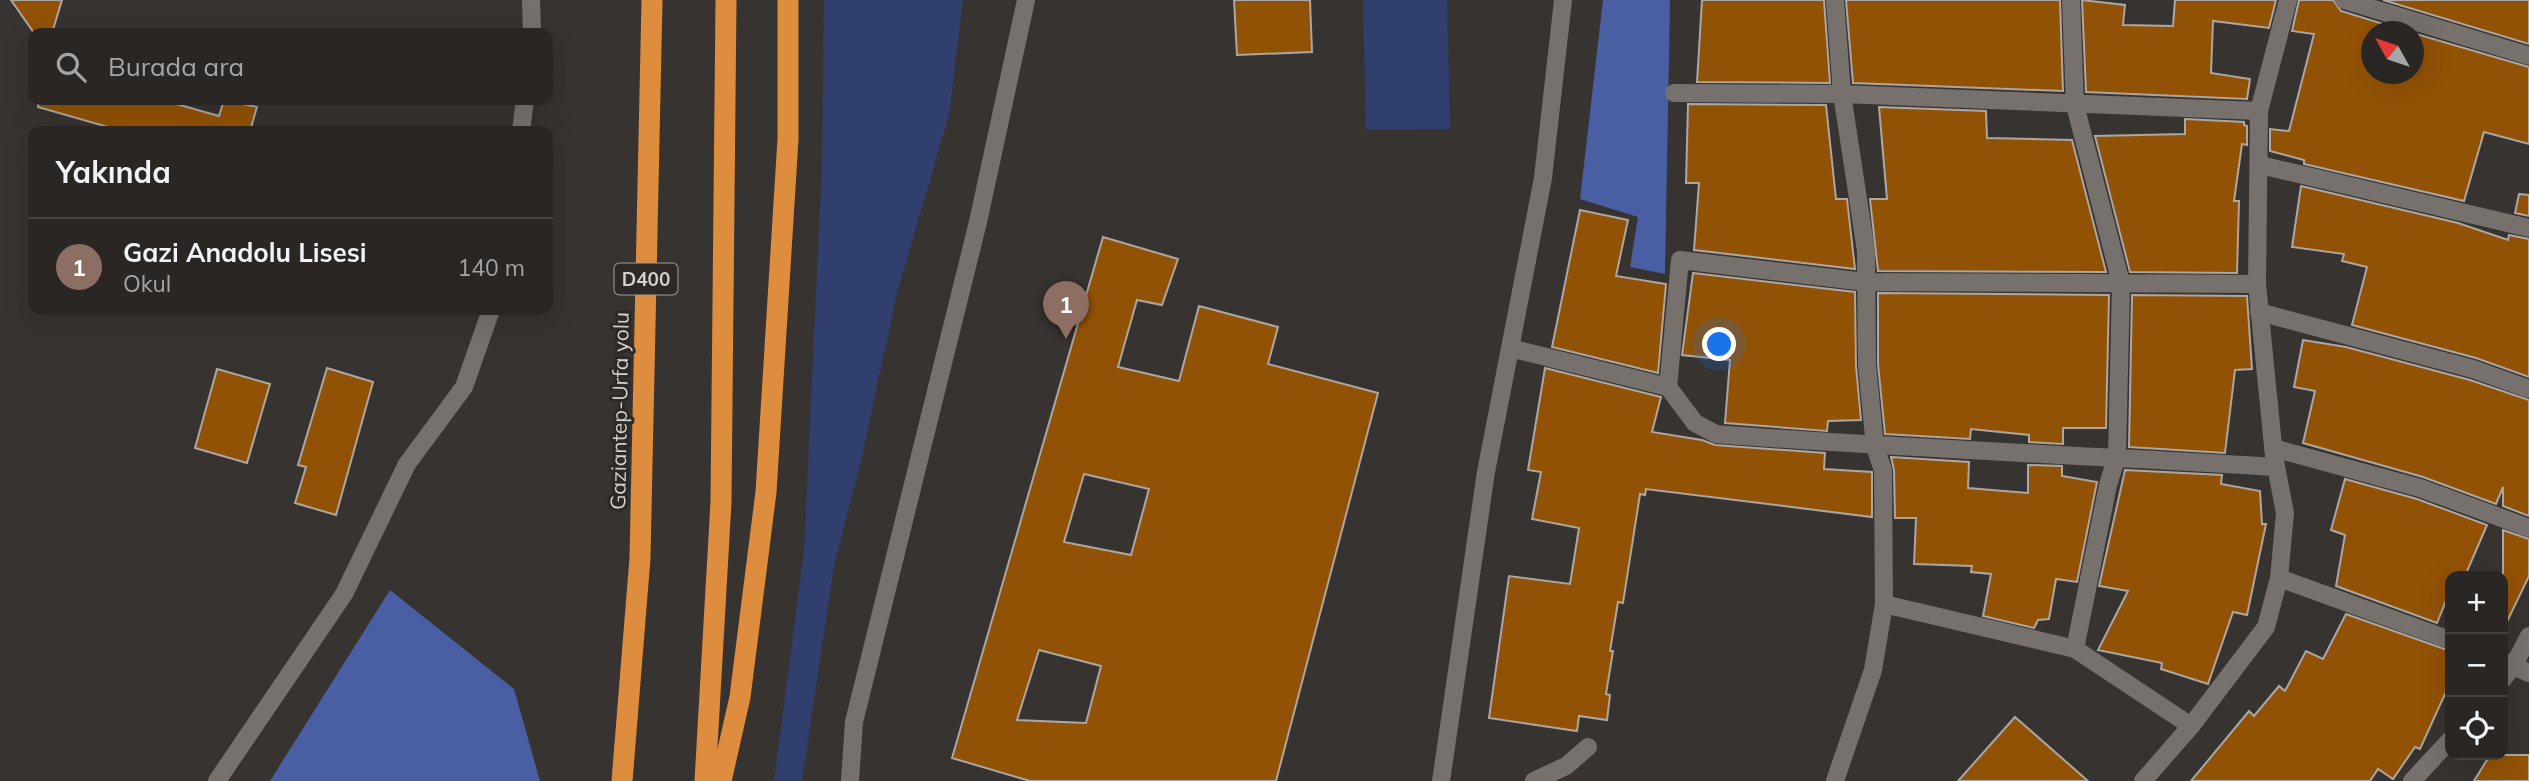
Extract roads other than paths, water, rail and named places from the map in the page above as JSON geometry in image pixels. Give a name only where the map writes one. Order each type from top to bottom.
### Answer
[{"type":"highway","name":"Gaziantep-Urfa yolu","points":[[622,781],[640,558],[652,0]]},
{"type":"highway","points":[[705,781],[721,502],[726,0]]},
{"type":"highway","points":[[720,781],[740,697],[766,492],[788,139],[788,0]]},
{"type":"street","points":[[531,0],[532,28]]},
{"type":"street","points":[[850,781],[854,722],[978,222],[1026,0]]},
{"type":"street","points":[[1441,781],[1486,472],[1543,178],[1563,0]]},
{"type":"street","points":[[1835,0],[1842,94],[1866,251],[1867,365],[1875,447],[1883,470],[1884,604],[1873,670],[1835,781]]},
{"type":"street","points":[[2071,0],[2075,104],[2121,283],[2117,456],[2108,485],[2075,649]]},
{"type":"street","points":[[2143,781],[2191,726],[2266,627],[2279,579],[2285,513],[2273,447],[2257,285],[2259,111],[2288,0]]},
{"type":"street","points":[[2344,0],[2529,56]]},
{"type":"street","points":[[1674,93],[1842,94],[2259,111]]},
{"type":"street","points":[[522,126],[525,105]]},
{"type":"street","points":[[2260,164],[2529,228]]},
{"type":"street","points":[[1668,387],[1681,260],[1866,282],[2257,285]]},
{"type":"street","points":[[2259,312],[2473,369],[2529,389]]},
{"type":"street","points":[[217,781],[344,594],[407,464],[464,387],[489,315]]},
{"type":"street","points":[[1510,348],[1668,387],[1695,424],[1716,434],[1875,447],[2117,456],[2276,467]]},
{"type":"street","points":[[2273,447],[2420,488],[2529,528]]},
{"type":"street","points":[[2279,579],[2445,638]]},
{"type":"street","points":[[1884,604],[2075,649],[2191,726]]},
{"type":"street","points":[[2512,670],[2529,636]]},
{"type":"street","points":[[2418,780],[2445,746]]},
{"type":"street","points":[[1534,781],[1566,766],[1588,747]]},
{"type":"place","name":"Gazi Anadolu Lisesi","points":[[1066,339]]}]
